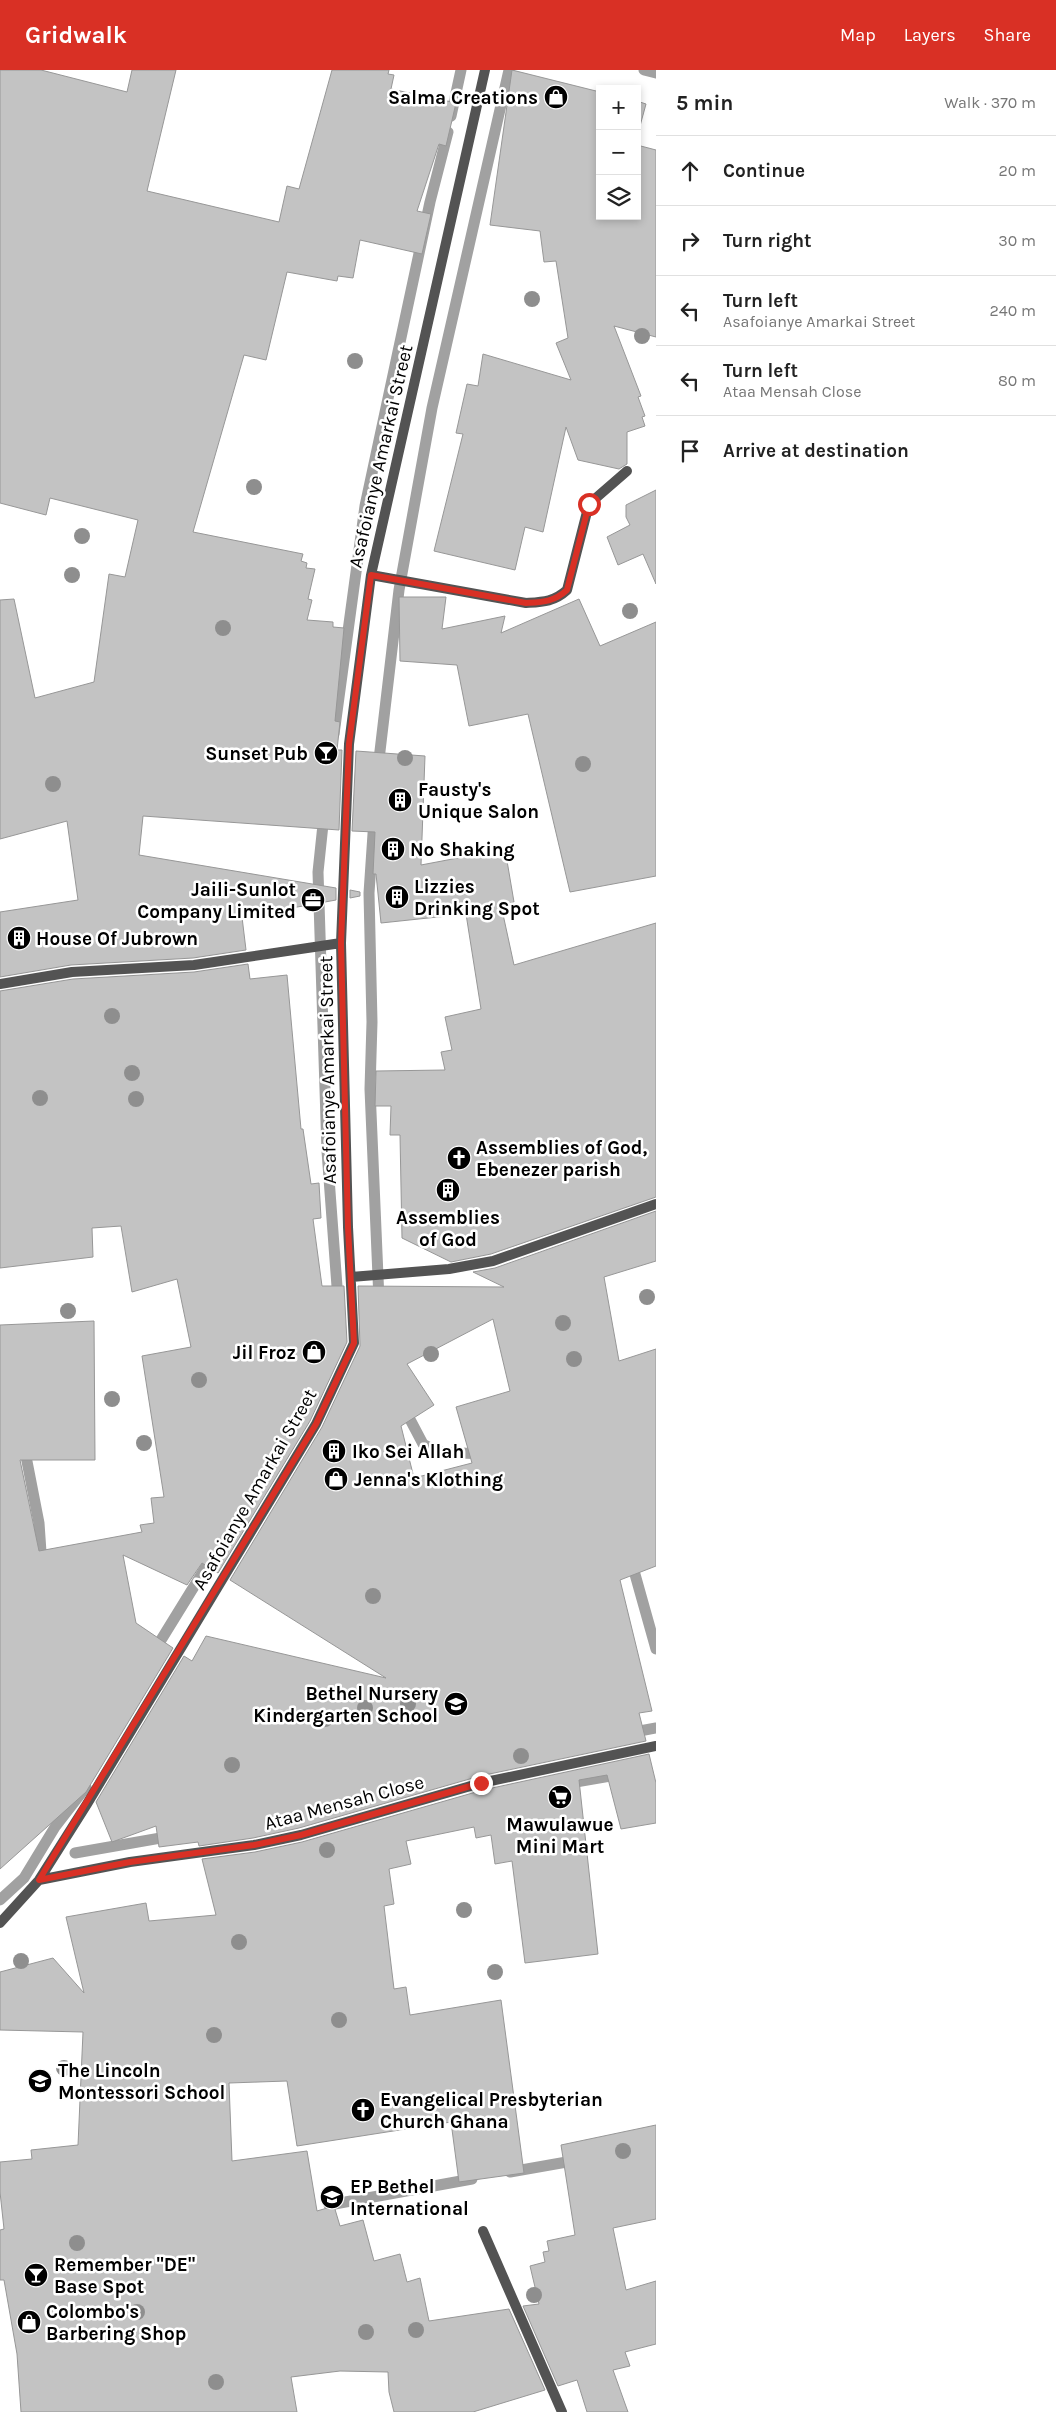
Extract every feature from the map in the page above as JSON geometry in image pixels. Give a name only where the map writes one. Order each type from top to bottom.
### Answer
[{"type":"street","name":"Asafoianye Amarkai Street","points":[[0,1923],[39,1880],[316,1424],[354,1343],[341,943],[349,744],[371,575],[484,70]]},
{"type":"street","points":[[371,575],[526,603],[546,602],[559,598],[567,590],[589,504],[627,471]]},
{"type":"street","points":[[0,984],[72,972],[194,966],[341,943]]},
{"type":"street","points":[[351,1277],[449,1269],[493,1261],[656,1204]]},
{"type":"street","name":"Ataa Mensah Close","points":[[39,1880],[130,1862],[254,1845],[301,1835],[481,1783],[656,1746]]},
{"type":"street","points":[[482,2231],[562,2412]]},
{"type":"building","points":[[0,70],[41,70],[127,92],[132,70],[176,70],[147,191],[279,222],[287,186],[299,189],[332,70],[389,70],[388,74],[394,75],[391,89],[456,103],[446,146],[439,144],[417,211],[431,214],[422,254],[360,240],[353,278],[338,276],[337,281],[287,272],[266,360],[244,355],[193,532],[303,554],[301,561],[307,563],[306,568],[315,569],[308,599],[312,600],[307,620],[333,622],[333,627],[344,628],[335,721],[340,722],[337,750],[342,750],[339,830],[143,816],[139,855],[336,888],[336,900],[242,917],[246,950],[193,958],[71,965],[0,977],[0,912],[78,900],[67,821],[0,839],[0,600],[14,599],[35,698],[94,682],[109,574],[125,577],[138,520],[50,498],[46,515],[0,503]]},
{"type":"building","points":[[512,70],[596,91],[596,220],[641,220],[641,146],[656,150],[656,337],[614,326],[641,396],[638,397],[645,416],[642,417],[645,426],[627,432],[627,464],[619,469],[578,460],[566,427],[543,532],[525,527],[515,570],[434,551],[463,434],[456,433],[467,384],[478,386],[483,354],[571,380],[556,343],[568,338],[556,261],[544,262],[540,231],[490,225]]},
{"type":"building","points":[[641,102],[646,104],[641,122]]},
{"type":"building","points":[[656,490],[656,584],[643,554],[618,565],[607,537],[630,525],[626,517],[626,505]]},
{"type":"building","points":[[399,597],[446,597],[442,629],[505,616],[501,633],[579,599],[600,646],[656,622],[656,876],[570,892],[528,714],[469,726],[457,665],[400,661]]},
{"type":"building","points":[[356,751],[425,756],[421,865],[505,849],[514,902],[501,905],[514,965],[656,923],[656,1197],[491,1254],[451,1262],[402,1238],[400,1135],[390,1135],[391,1106],[375,1106],[376,1071],[445,1070],[441,1052],[452,1050],[445,1017],[481,1009],[466,914],[381,923],[376,874],[373,874],[375,832],[352,831]]},
{"type":"building","points":[[350,890],[360,892],[360,896],[350,898]]},
{"type":"building","points":[[248,964],[250,979],[287,975],[301,1129],[303,1129],[311,1184],[319,1183],[321,1218],[313,1219],[322,1286],[344,1286],[347,1342],[310,1421],[218,1573],[202,1563],[187,1585],[123,1555],[136,1623],[173,1648],[86,1792],[0,1869],[0,1325],[94,1321],[95,1460],[20,1460],[39,1551],[142,1532],[140,1525],[154,1523],[151,1498],[164,1497],[142,1356],[191,1347],[177,1279],[132,1292],[121,1226],[92,1228],[93,1257],[0,1268],[0,991],[73,979],[194,972]]},
{"type":"building","points":[[656,1211],[656,1261],[604,1277],[619,1361],[656,1349],[656,1566],[620,1580],[652,1711],[639,1713],[646,1741],[480,1776],[299,1828],[253,1838],[199,1846],[198,1842],[159,1847],[156,1826],[112,1842],[96,1802],[184,1656],[192,1661],[206,1636],[386,1678],[230,1580],[322,1427],[360,1346],[358,1286],[504,1287],[473,1272],[495,1268]],"holes":[[[493,1319],[510,1391],[456,1407],[472,1463],[414,1478],[401,1426],[434,1405],[407,1364]]]},
{"type":"building","points":[[649,1754],[656,1783],[656,1823],[621,1829],[607,1775],[579,1780],[598,1954],[525,1963],[512,1861],[495,1864],[491,1835],[476,1838],[474,1827],[406,1841],[411,1864],[389,1869],[394,1904],[384,1906],[394,1989],[406,1987],[410,2015],[501,2000],[524,2173],[459,2182],[451,2122],[297,2146],[287,2081],[229,2083],[232,2161],[307,2151],[317,2211],[334,2206],[340,2226],[363,2220],[374,2261],[400,2254],[407,2282],[420,2278],[429,2321],[509,2309],[545,2390],[473,2412],[394,2412],[389,2392],[388,2372],[340,2371],[291,2377],[297,2412],[21,2412],[17,2354],[4,2280],[0,2280],[0,2230],[4,2229],[0,2192],[0,2162],[32,2159],[31,2150],[78,2145],[83,2032],[0,2030],[0,1972],[53,1958],[84,1993],[66,1917],[146,1903],[149,1921],[216,1915],[202,1859],[255,1852],[302,1842],[483,1790]]},
{"type":"building","points":[[656,2125],[656,2219],[613,2228],[626,2290],[656,2281],[656,2344],[625,2352],[630,2366],[613,2370],[628,2412],[587,2412],[577,2380],[558,2386],[523,2306],[539,2304],[530,2266],[545,2262],[543,2252],[549,2251],[547,2241],[575,2235],[561,2145]]},
{"type":"waterway","points":[[451,116],[461,70]]},
{"type":"waterway","points":[[378,768],[399,590],[432,408],[509,70]]},
{"type":"waterway","points":[[644,70],[656,73]]},
{"type":"waterway","points":[[334,734],[365,506],[430,202],[448,132]]},
{"type":"waterway","points":[[324,815],[318,872],[327,1151],[338,1300]]},
{"type":"waterway","points":[[374,819],[369,893],[372,1022],[370,1089],[379,1300]]},
{"type":"waterway","points":[[404,1408],[423,1444],[438,1452],[484,1454]]},
{"type":"waterway","points":[[24,1446],[39,1523],[41,1552]]},
{"type":"waterway","points":[[153,1653],[214,1554]]},
{"type":"waterway","points":[[631,1560],[656,1649]]},
{"type":"waterway","points":[[629,1733],[656,1728]]},
{"type":"waterway","points":[[564,1784],[622,1774]]},
{"type":"waterway","points":[[0,1900],[24,1878],[55,1827],[86,1787]]},
{"type":"waterway","points":[[75,1853],[172,1836]]},
{"type":"waterway","points":[[510,2172],[578,2160]]},
{"type":"waterway","points":[[329,2205],[472,2179]]},
{"type":"place","name":"Salma Creations","points":[[556,97]]},
{"type":"place","name":"Sunset Pub","points":[[326,753]]},
{"type":"place","name":"Fausty's Unique Salon","points":[[400,800]]},
{"type":"place","name":"No Shaking","points":[[393,849]]},
{"type":"place","name":"Lizzies Drinking Spot","points":[[397,897]]},
{"type":"place","name":"Jaili-Sunlot Company Limited","points":[[313,900]]},
{"type":"place","name":"House Of Jubrown","points":[[19,938]]},
{"type":"place","name":"Assemblies of God, Ebenezer parish","points":[[459,1158]]},
{"type":"place","name":"Assemblies of God","points":[[448,1190]]},
{"type":"place","name":"Jil Froz","points":[[314,1352]]},
{"type":"place","name":"Iko Sei Allah","points":[[334,1451]]},
{"type":"place","name":"Jenna's Klothing","points":[[336,1479]]},
{"type":"place","name":"Bethel Nursery Kindergarten School","points":[[456,1704]]},
{"type":"place","name":"Mawulawue Mini Mart","points":[[560,1797]]},
{"type":"place","name":"The Lincoln Montessori School","points":[[40,2081]]},
{"type":"place","name":"Evangelical Presbyterian Church Ghana","points":[[363,2110]]},
{"type":"place","name":"EP Bethel International","points":[[332,2197]]},
{"type":"place","name":"Remember \"DE\" Base Spot","points":[[36,2275]]},
{"type":"place","name":"Colombo's Barbering Shop","points":[[29,2322]]},
{"type":"route","points":[[481,1783],[301,1835],[254,1845],[130,1862],[39,1880],[87,1804],[316,1424],[354,1343],[348,1227],[341,943],[349,744],[371,575],[526,603],[546,602],[559,598],[567,590],[583,520],[589,504]]}]
